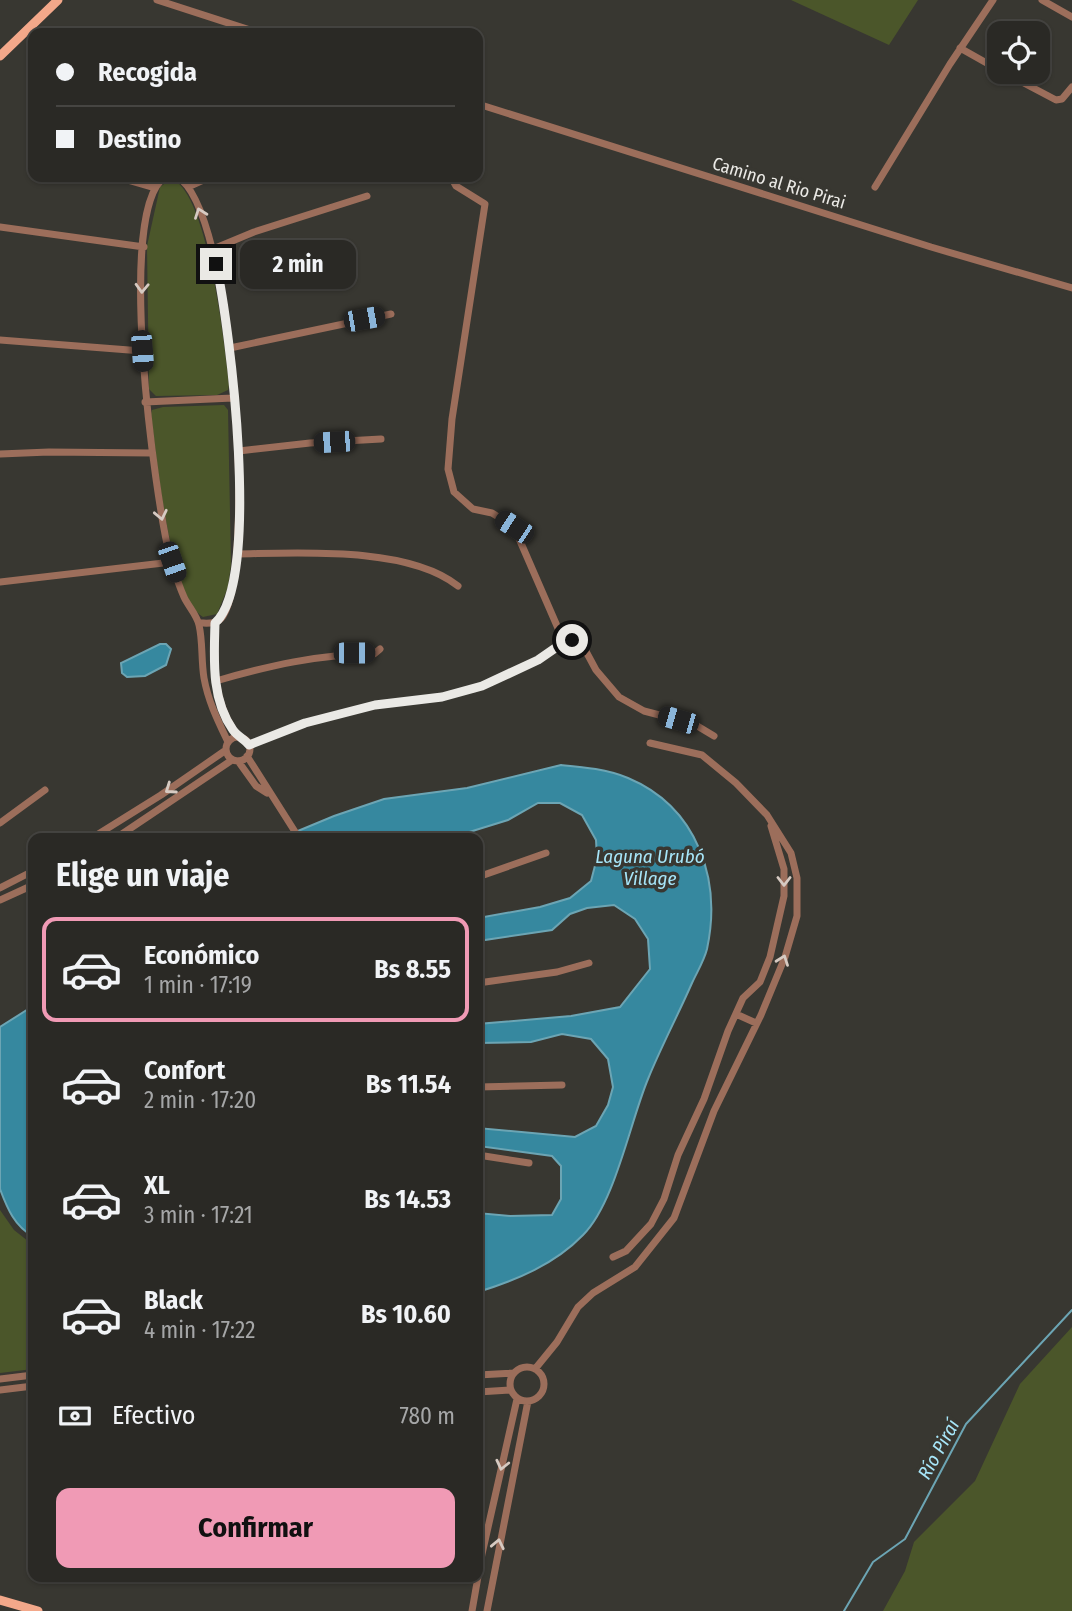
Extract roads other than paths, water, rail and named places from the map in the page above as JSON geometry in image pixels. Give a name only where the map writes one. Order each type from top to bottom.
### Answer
[{"type":"main road","points":[[29,28],[58,0]]},
{"type":"main road","points":[[0,56],[28,29]]},
{"type":"main road","points":[[0,1600],[38,1611]]},
{"type":"street","points":[[157,0],[244,28]]},
{"type":"street","points":[[875,187],[960,48],[993,0]]},
{"type":"street","points":[[1049,1],[1072,17]]},
{"type":"street","points":[[960,48],[987,63]]},
{"type":"street","points":[[1026,84],[1056,100],[1062,99],[1072,87]]},
{"type":"street","name":"Camino al Rio Pirai","points":[[483,106],[931,247],[1072,288]]},
{"type":"street","points":[[134,182],[155,188]]},
{"type":"street","points":[[161,182],[155,188],[144,247],[142,351],[151,453],[172,562],[184,596],[199,623],[204,679],[213,711],[235,760],[256,786],[268,793]]},
{"type":"street","points":[[182,182],[196,202],[213,249],[230,348],[239,451],[238,554],[223,616],[215,623],[199,623]]},
{"type":"street","points":[[188,187],[199,182]]},
{"type":"street","points":[[454,182],[485,204],[452,419],[448,469],[453,492],[473,509],[492,513],[514,527],[564,642]]},
{"type":"street","points":[[213,249],[254,232],[367,196]]},
{"type":"street","points":[[0,227],[144,247]]},
{"type":"street","points":[[230,348],[391,314]]},
{"type":"street","points":[[0,340],[142,351]]},
{"type":"street","points":[[145,402],[233,398]]},
{"type":"street","points":[[239,451],[382,439]]},
{"type":"street","points":[[0,454],[151,453]]},
{"type":"street","points":[[238,554],[358,555],[407,564],[446,576],[458,586]]},
{"type":"street","points":[[0,582],[172,562]]},
{"type":"street","points":[[215,623],[219,698],[230,724],[249,745]]},
{"type":"street","points":[[249,745],[305,723],[375,705],[442,697],[482,686],[538,660],[564,642],[572,640],[582,644],[596,670],[619,697],[645,711],[694,724],[714,736]]},
{"type":"street","points":[[216,681],[287,662],[321,656],[373,653],[380,649]]},
{"type":"street","points":[[100,833],[161,795],[239,737]]},
{"type":"street","points":[[535,1368],[557,1342],[578,1307],[593,1293],[635,1267],[674,1218],[714,1111],[757,1023],[785,957],[797,916],[797,878],[791,853],[767,815],[736,783],[702,755],[649,743]]},
{"type":"street","points":[[249,745],[247,757],[296,833]]},
{"type":"street","points":[[124,833],[235,760],[247,757]]},
{"type":"street","points":[[0,823],[45,790]]},
{"type":"street","points":[[613,1257],[626,1251],[651,1224],[664,1199],[678,1155],[704,1099],[743,998],[760,982],[771,957],[784,896],[784,869],[767,815]]},
{"type":"street","points":[[483,875],[546,853]]},
{"type":"street","points":[[0,888],[28,874]]},
{"type":"street","points":[[0,900],[28,887]]},
{"type":"street","points":[[483,982],[557,972],[589,963]]},
{"type":"street","points":[[736,1014],[757,1023]]},
{"type":"street","points":[[483,1087],[562,1085]]},
{"type":"street","points":[[483,1157],[529,1163]]},
{"type":"street","points":[[483,1375],[513,1373],[523,1367],[535,1368],[543,1376],[544,1388],[538,1397],[528,1401],[517,1399],[510,1390],[513,1373]]},
{"type":"street","points":[[0,1379],[28,1376]]},
{"type":"street","points":[[0,1390],[28,1387]]},
{"type":"street","points":[[483,1392],[510,1390]]},
{"type":"street","points":[[483,1550],[517,1399]]},
{"type":"street","points":[[487,1611],[528,1401]]},
{"type":"street","points":[[472,1611],[477,1582]]},
{"type":"water","points":[[160,644],[166,644],[171,649],[166,665],[145,676],[127,677],[122,673],[121,663]]},
{"type":"water","name":"Laguna Urubó Village","points":[[561,765],[603,770],[628,778],[652,791],[672,807],[687,826],[699,848],[711,897],[707,949],[648,1079],[613,1183],[594,1221],[583,1235],[548,1263],[483,1290],[483,1213],[552,1215],[561,1199],[561,1166],[552,1156],[483,1147],[483,1128],[575,1137],[596,1126],[608,1105],[613,1087],[608,1059],[591,1039],[562,1034],[531,1042],[483,1043],[483,1024],[571,1016],[620,1007],[650,969],[648,939],[635,919],[614,905],[587,908],[570,914],[552,930],[483,940],[483,917],[540,907],[570,898],[591,881],[597,858],[596,840],[582,815],[560,803],[538,803],[508,820],[466,833],[293,833],[384,799],[467,788]]},
{"type":"water","points":[[28,1009],[28,1233],[16,1222],[0,1189],[0,1027]]},
{"type":"waterway","name":"Río Piraí","points":[[844,1611],[873,1562],[905,1539],[966,1424],[1072,1310]]}]
